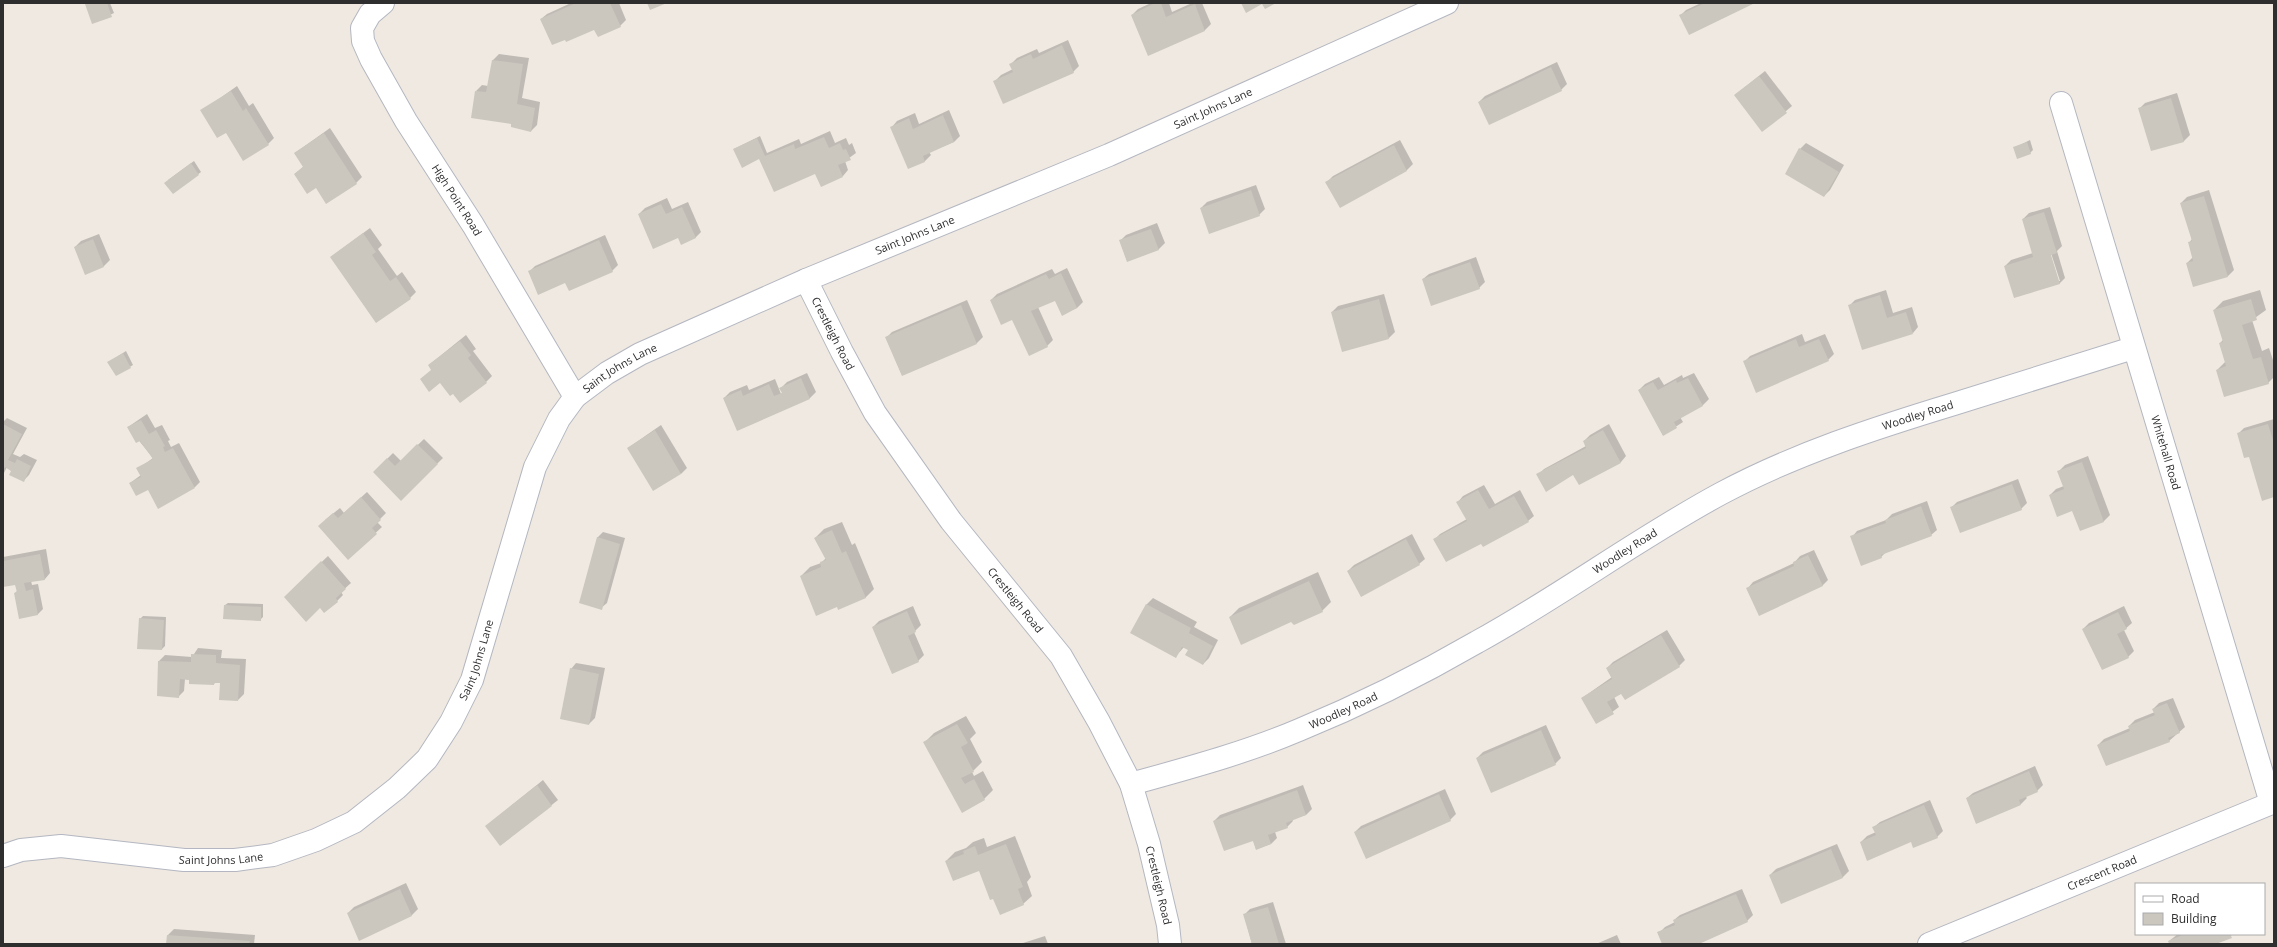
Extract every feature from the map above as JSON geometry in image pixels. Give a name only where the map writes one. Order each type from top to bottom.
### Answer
[{"type":"street","name":"High Point Road","points":[[383,3],[370,14],[362,28],[363,41],[371,59],[406,121],[473,225],[575,398]]},
{"type":"street","name":"Saint Johns Lane","points":[[3,856],[20,850],[61,846],[184,860],[236,860],[273,855],[316,840],[354,822],[397,788],[427,759],[451,722],[472,680],[489,629],[535,467],[559,419],[575,398],[607,372],[640,354],[806,280],[1109,155],[1447,3]]},
{"type":"street","name":"Whitehall Road","points":[[2061,103],[2133,348],[2273,802]]},
{"type":"street","name":"Crestleigh Road","points":[[806,280],[875,412],[951,521],[1061,656],[1099,722],[1131,784],[1149,844],[1168,925],[1170,944]]},
{"type":"street","name":"Woodley Road","points":[[1131,784],[1225,757],[1291,734],[1378,695],[1478,642],[1533,609],[1644,538],[1724,492],[1798,458],[1871,429],[2133,348]]},
{"type":"street","name":"Crescent Road","points":[[1929,944],[2273,802]]},
{"type":"building","points":[[107,3],[112,17],[92,24],[85,4]]},
{"type":"building","points":[[576,3],[610,3],[621,27],[598,37],[594,30],[566,42],[565,40],[552,45],[540,19]]},
{"type":"building","points":[[647,3],[667,3],[650,10]]},
{"type":"building","points":[[1155,3],[1161,3],[1166,17],[1195,4],[1205,31],[1148,56],[1131,15]]},
{"type":"building","points":[[1241,3],[1276,3],[1265,9],[1262,4],[1246,13]]},
{"type":"building","points":[[1705,3],[1755,3],[1689,35],[1679,15]]},
{"type":"building","points":[[1062,45],[1074,73],[1003,104],[993,81],[1013,72],[1009,64],[1031,54],[1033,59]]},
{"type":"building","points":[[492,60],[523,64],[517,104],[535,108],[531,132],[511,127],[511,124],[471,118],[475,91],[486,92]]},
{"type":"building","points":[[1551,67],[1562,91],[1489,125],[1478,102]]},
{"type":"building","points":[[1759,76],[1787,113],[1762,132],[1734,95]]},
{"type":"building","points":[[231,91],[243,111],[246,108],[269,145],[243,161],[226,133],[217,138],[200,110]]},
{"type":"building","points":[[2171,98],[2184,142],[2151,151],[2138,108]]},
{"type":"building","points":[[943,115],[954,142],[923,156],[925,162],[908,169],[890,127],[909,118],[913,129]]},
{"type":"building","points":[[324,133],[357,184],[326,204],[316,188],[307,194],[294,174],[303,167],[294,153]]},
{"type":"building","points":[[824,137],[829,148],[840,143],[843,150],[846,149],[851,160],[838,165],[843,177],[821,187],[815,174],[774,192],[759,159],[742,168],[733,149],[757,138],[765,156],[794,144],[795,149]]},
{"type":"building","points":[[2027,142],[2031,154],[2017,159],[2013,147]]},
{"type":"building","points":[[1394,145],[1407,171],[1340,208],[1325,182]]},
{"type":"building","points":[[1799,148],[1839,172],[1824,197],[1785,174]]},
{"type":"building","points":[[191,163],[199,175],[173,194],[164,183]]},
{"type":"building","points":[[1251,190],[1260,216],[1209,234],[1200,208]]},
{"type":"building","points":[[2204,196],[2228,277],[2193,287],[2186,263],[2193,261],[2188,242],[2192,241],[2180,203]]},
{"type":"building","points":[[661,204],[666,214],[682,207],[696,238],[681,245],[678,238],[653,249],[638,214]]},
{"type":"building","points":[[2044,212],[2057,253],[2051,255],[2060,284],[2014,298],[2004,266],[2033,257],[2022,219]]},
{"type":"building","points":[[1151,229],[1159,250],[1127,262],[1119,240]]},
{"type":"building","points":[[363,233],[376,252],[372,255],[390,281],[396,277],[411,299],[376,323],[330,257]]},
{"type":"building","points":[[93,239],[104,267],[85,275],[74,247]]},
{"type":"building","points":[[599,240],[613,272],[569,291],[565,283],[538,295],[528,271]]},
{"type":"building","points":[[1470,262],[1480,289],[1431,306],[1422,279]]},
{"type":"building","points":[[1061,273],[1077,308],[1062,316],[1055,301],[1031,311],[1048,347],[1029,356],[1012,320],[1001,325],[990,300],[1046,274],[1049,279]]},
{"type":"building","points":[[1880,295],[1887,318],[1906,312],[1913,334],[1862,350],[1848,305]]},
{"type":"building","points":[[1379,299],[1389,339],[1342,352],[1331,312]]},
{"type":"building","points":[[2251,299],[2257,320],[2242,325],[2253,359],[2261,357],[2269,384],[2224,397],[2216,370],[2226,366],[2219,343],[2223,342],[2213,310]]},
{"type":"building","points":[[961,305],[977,344],[902,376],[885,337]]},
{"type":"building","points":[[1796,339],[1799,347],[1819,339],[1829,361],[1756,393],[1743,361]]},
{"type":"building","points":[[460,341],[471,355],[468,358],[487,383],[460,403],[453,394],[450,396],[440,383],[429,392],[420,379],[431,370],[428,365]]},
{"type":"building","points":[[123,353],[131,368],[116,376],[107,362]]},
{"type":"building","points":[[801,378],[810,399],[737,431],[723,398],[741,390],[743,396],[769,384],[774,396],[782,393],[779,388]]},
{"type":"building","points":[[1688,378],[1703,406],[1674,422],[1677,428],[1663,436],[1638,390],[1653,382],[1658,390],[1676,380],[1677,383]]},
{"type":"building","points":[[141,420],[149,434],[156,430],[165,446],[163,447],[165,452],[173,448],[195,488],[158,509],[148,490],[136,496],[129,483],[141,477],[136,468],[153,459],[140,441],[136,443],[127,427]]},
{"type":"building","points":[[3,424],[22,434],[8,460],[15,463],[17,459],[31,466],[24,482],[9,475],[11,471],[5,467],[3,471]]},
{"type":"building","points":[[2268,424],[2274,443],[2274,497],[2262,501],[2249,457],[2244,458],[2237,433]]},
{"type":"building","points":[[655,430],[681,474],[653,491],[627,448]]},
{"type":"building","points":[[1603,430],[1621,463],[1579,485],[1573,475],[1546,492],[1536,474],[1586,448],[1583,441]]},
{"type":"building","points":[[417,444],[438,464],[401,501],[373,472],[387,458],[395,466]]},
{"type":"building","points":[[2082,462],[2104,522],[2080,531],[2072,511],[2057,517],[2049,495],[2064,489],[2057,471]]},
{"type":"building","points":[[2012,484],[2022,510],[1960,533],[1950,507]]},
{"type":"building","points":[[1478,490],[1489,509],[1514,496],[1529,522],[1483,547],[1481,544],[1446,562],[1433,539],[1467,521],[1456,502]]},
{"type":"building","points":[[361,497],[381,520],[372,528],[377,534],[348,560],[318,526],[333,513],[338,518]]},
{"type":"building","points":[[1921,506],[1932,536],[1881,555],[1882,558],[1861,566],[1850,536],[1886,523],[1885,520]]},
{"type":"building","points":[[832,530],[842,553],[846,551],[866,598],[838,610],[837,607],[816,616],[800,576],[821,567],[820,562],[826,560],[814,538]]},
{"type":"building","points":[[597,537],[620,544],[602,610],[579,603]]},
{"type":"building","points":[[1406,539],[1420,565],[1361,597],[1347,571]]},
{"type":"building","points":[[40,554],[45,580],[24,583],[26,591],[33,589],[38,615],[19,619],[14,593],[17,592],[15,585],[3,587],[3,561]]},
{"type":"building","points":[[1808,555],[1823,586],[1759,616],[1746,588],[1794,566],[1793,562]]},
{"type":"building","points":[[321,561],[346,589],[336,598],[338,602],[324,613],[320,608],[306,622],[284,597]]},
{"type":"building","points":[[1309,581],[1323,612],[1294,625],[1291,622],[1241,645],[1229,617]]},
{"type":"building","points":[[1146,604],[1191,628],[1189,633],[1213,646],[1203,665],[1185,655],[1188,650],[1182,647],[1176,658],[1130,633]]},
{"type":"building","points":[[224,605],[261,607],[261,621],[223,619]]},
{"type":"building","points":[[907,611],[916,632],[908,636],[919,662],[892,674],[872,627]]},
{"type":"building","points":[[2118,612],[2127,629],[2117,634],[2129,658],[2102,670],[2082,629]]},
{"type":"building","points":[[139,618],[164,620],[162,650],[137,649]]},
{"type":"building","points":[[1661,635],[1680,667],[1625,700],[1621,694],[1607,702],[1614,714],[1596,724],[1581,698],[1612,679],[1606,668]]},
{"type":"building","points":[[191,654],[216,655],[216,663],[240,665],[238,701],[219,700],[220,683],[214,683],[214,685],[189,684],[189,680],[180,679],[179,698],[157,696],[158,661],[191,662]]},
{"type":"building","points":[[570,668],[599,674],[589,725],[560,719]]},
{"type":"building","points":[[2167,703],[2180,733],[2168,738],[2170,742],[2106,766],[2097,745],[2130,731],[2128,726],[2155,715],[2152,709]]},
{"type":"building","points":[[957,724],[968,743],[961,747],[974,772],[961,778],[965,784],[974,779],[985,800],[962,813],[923,742]]},
{"type":"building","points":[[1541,730],[1556,765],[1491,793],[1476,758]]},
{"type":"building","points":[[2029,771],[2038,792],[2019,800],[2021,805],[1976,824],[1966,798]]},
{"type":"building","points":[[537,785],[552,806],[500,846],[485,826]]},
{"type":"building","points":[[1297,790],[1306,815],[1286,823],[1288,828],[1268,835],[1271,844],[1256,850],[1253,841],[1224,851],[1213,821]]},
{"type":"building","points":[[1439,794],[1451,821],[1366,859],[1354,832]]},
{"type":"building","points":[[1924,805],[1938,838],[1913,848],[1911,842],[1867,861],[1860,842],[1876,835],[1872,827]]},
{"type":"building","points":[[1006,844],[1023,887],[1018,889],[1024,905],[1000,915],[993,899],[990,900],[979,871],[953,881],[945,861],[964,854],[963,851],[975,846],[978,855]]},
{"type":"building","points":[[1831,849],[1843,878],[1781,904],[1769,875]]},
{"type":"building","points":[[400,889],[412,916],[359,941],[347,913]]},
{"type":"building","points":[[1736,894],[1748,922],[1699,944],[1662,944],[1657,932],[1675,925],[1673,920]]},
{"type":"building","points":[[1268,907],[1279,944],[1252,944],[1243,914]]},
{"type":"building","points":[[167,935],[250,941],[249,944],[166,944]]},
{"type":"building","points":[[2183,935],[2230,935],[2232,938],[2216,944],[2169,944],[2168,941]]}]
